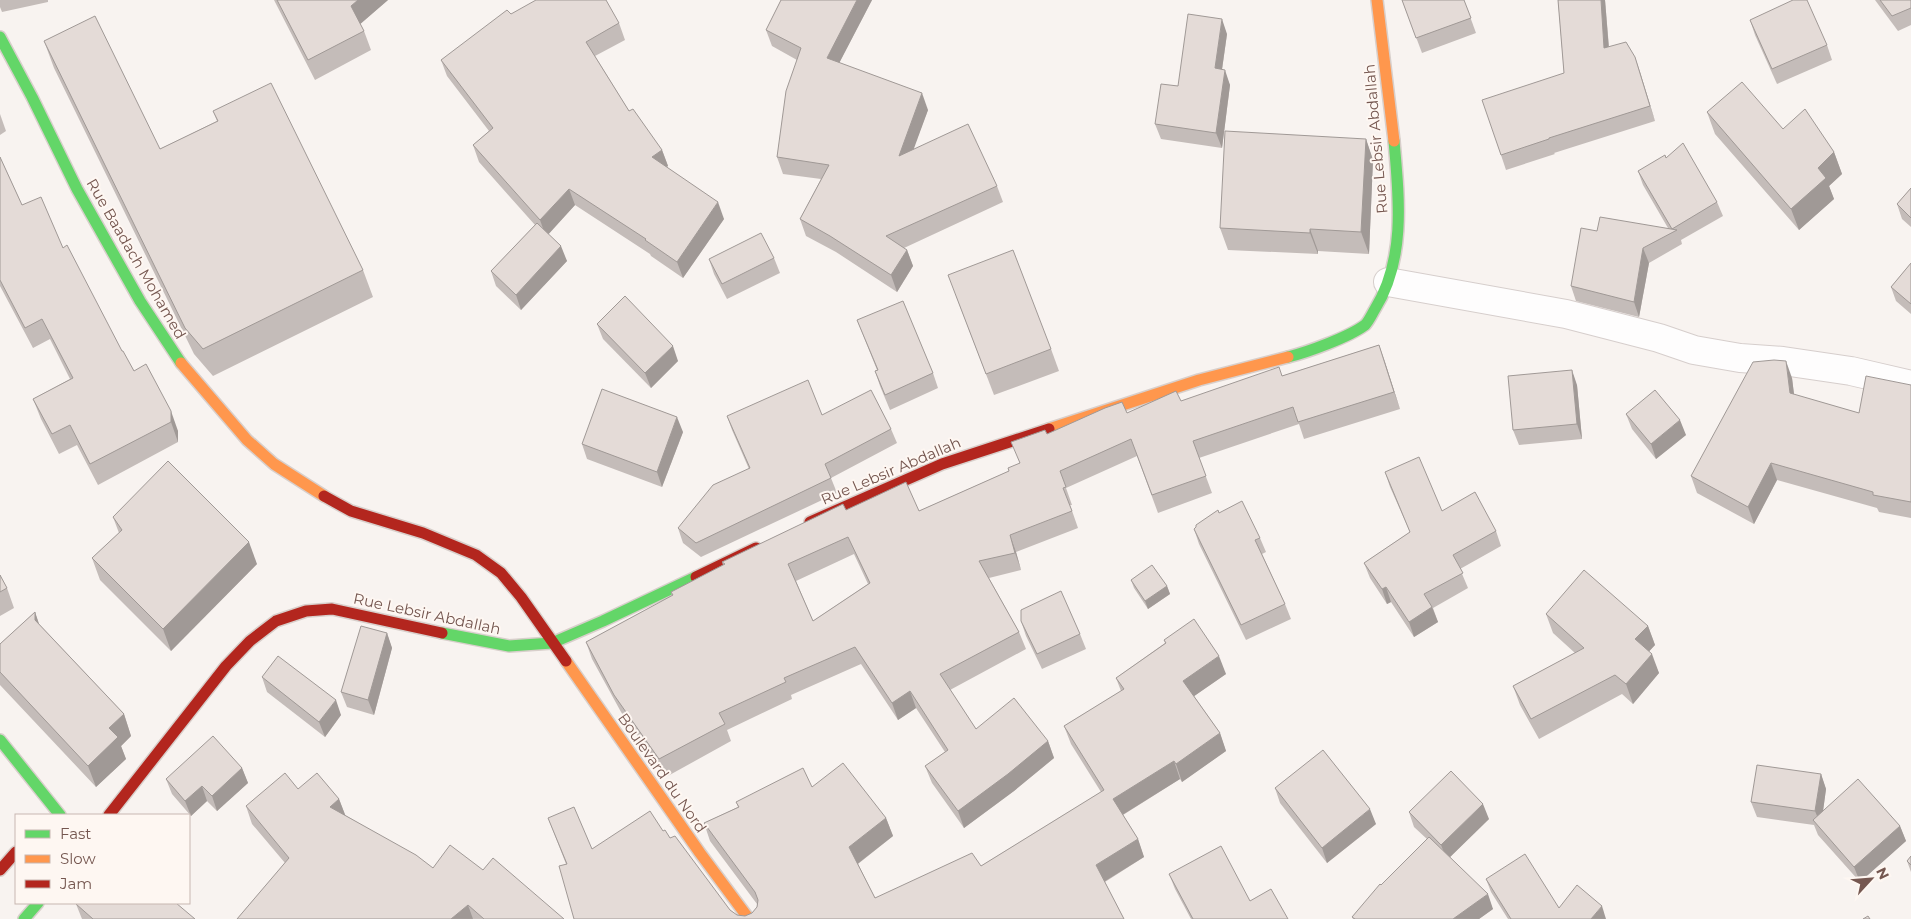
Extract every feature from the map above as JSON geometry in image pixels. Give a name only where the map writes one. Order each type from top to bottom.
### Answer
[{"type":"street","name":"Rue Lebsir Abdallah","points":[[798,528],[942,464],[1199,380],[1291,356],[1341,337],[1366,324],[1382,298],[1394,265],[1397,246],[1399,200],[1393,129],[1377,0]]},
{"type":"street","name":"Rue Baadach Mohamed","points":[[0,37],[77,189],[140,301],[177,358],[247,440],[274,464],[310,489],[351,511],[423,533],[476,555],[501,572],[521,597],[552,643]]},
{"type":"street","points":[[1388,282],[1566,314],[1659,338],[1694,350],[1740,358],[1783,360],[1851,371],[1911,385]]},
{"type":"street","name":"Rue Lebsir Abdallah","points":[[110,814],[226,666],[250,641],[276,621],[306,611],[332,609],[509,646],[552,643],[603,621],[762,545]]},
{"type":"street","name":"Boulevard du Nord","points":[[552,643],[700,853],[749,919]]},
{"type":"street","points":[[0,740],[55,814]]},
{"type":"street","points":[[0,870],[15,853]]},
{"type":"street","points":[[24,919],[37,904]]},
{"type":"building","points":[[277,0],[358,0],[351,6],[364,31],[308,60]]},
{"type":"building","points":[[536,0],[606,0],[619,23],[586,42],[629,111],[633,109],[662,150],[652,157],[718,202],[677,262],[646,239],[569,189],[540,220],[473,145],[493,128],[441,60],[507,10],[511,14]]},
{"type":"building","points":[[781,0],[857,0],[827,58],[922,93],[899,156],[968,124],[997,186],[886,236],[907,250],[891,275],[800,219],[829,165],[777,157],[786,91],[801,48],[766,30]]},
{"type":"building","points":[[1402,0],[1464,0],[1471,18],[1416,38]]},
{"type":"building","points":[[1558,0],[1601,0],[1604,48],[1626,42],[1635,57],[1650,106],[1501,155],[1482,100],[1564,73]]},
{"type":"building","points":[[1793,0],[1807,0],[1827,45],[1772,69],[1750,20]]},
{"type":"building","points":[[1880,0],[1911,0],[1911,8],[1892,16]]},
{"type":"building","points":[[1188,14],[1222,19],[1215,68],[1225,70],[1216,133],[1155,124],[1161,84],[1178,86]]},
{"type":"building","points":[[95,16],[160,149],[218,121],[213,111],[271,83],[363,270],[203,349],[185,328],[44,41]]},
{"type":"building","points":[[1742,82],[1783,129],[1805,109],[1834,152],[1818,168],[1826,178],[1791,209],[1707,112]]},
{"type":"building","points":[[1225,131],[1366,139],[1361,232],[1310,229],[1310,233],[1220,228]]},
{"type":"building","points":[[1683,143],[1717,202],[1672,229],[1638,171],[1665,155],[1666,158]]},
{"type":"building","points":[[0,157],[22,205],[41,197],[63,248],[67,245],[134,371],[146,364],[171,411],[171,422],[90,464],[70,425],[52,434],[33,399],[73,378],[42,319],[25,328],[0,280]]},
{"type":"building","points":[[1911,188],[1911,218],[1897,204]]},
{"type":"building","points":[[1600,217],[1677,230],[1643,248],[1634,302],[1571,286],[1581,228],[1597,231]]},
{"type":"building","points":[[537,223],[561,246],[516,295],[491,271]]},
{"type":"building","points":[[761,233],[774,258],[722,284],[709,259]]},
{"type":"building","points":[[1013,250],[1051,349],[986,374],[948,275]]},
{"type":"building","points":[[1911,263],[1911,304],[1891,287]]},
{"type":"building","points":[[625,296],[673,346],[645,373],[597,324]]},
{"type":"building","points":[[903,301],[933,373],[885,395],[875,371],[878,370],[857,320]]},
{"type":"building","points":[[1379,345],[1394,392],[1298,422],[1293,407],[1193,441],[1206,476],[1152,495],[1131,439],[1060,471],[1066,487],[1063,488],[1072,511],[1010,535],[1015,553],[979,561],[1019,632],[940,674],[976,729],[1014,698],[1048,741],[958,811],[925,766],[948,750],[910,691],[892,703],[855,647],[784,678],[786,682],[719,713],[725,724],[659,759],[614,695],[586,642],[673,595],[671,592],[725,564],[722,562],[843,504],[846,510],[906,482],[919,511],[1009,471],[1008,468],[1020,463],[1011,442],[1045,430],[1047,434],[1122,402],[1127,413],[1176,391],[1181,401],[1279,367],[1282,376]],"holes":[[[848,537],[870,583],[813,621],[788,564]]]},
{"type":"building","points":[[1786,361],[1790,393],[1859,413],[1866,376],[1911,385],[1911,502],[1873,495],[1873,492],[1771,463],[1748,507],[1691,476],[1753,362]]},
{"type":"building","points":[[1572,370],[1577,424],[1513,430],[1508,376]]},
{"type":"building","points":[[808,380],[822,415],[871,390],[891,429],[825,464],[831,478],[696,543],[678,528],[713,485],[750,468],[727,416]]},
{"type":"building","points":[[602,389],[677,417],[657,472],[582,444]]},
{"type":"building","points":[[1655,390],[1680,420],[1651,444],[1626,414]]},
{"type":"building","points":[[1419,457],[1442,511],[1475,492],[1496,531],[1453,555],[1463,573],[1424,594],[1432,607],[1409,622],[1386,587],[1382,589],[1364,563],[1410,532],[1385,472]]},
{"type":"building","points":[[168,461],[249,542],[163,629],[92,558],[122,530],[113,517]]},
{"type":"building","points":[[1242,501],[1260,538],[1255,540],[1285,604],[1241,625],[1194,529],[1196,525],[1218,510],[1219,513]]},
{"type":"building","points":[[1152,565],[1167,586],[1145,601],[1131,580]]},
{"type":"building","points":[[1584,570],[1648,626],[1635,639],[1652,654],[1626,684],[1615,675],[1531,719],[1513,686],[1584,648],[1546,614]]},
{"type":"building","points":[[0,575],[7,588],[0,592]]},
{"type":"building","points":[[1061,591],[1080,634],[1037,654],[1021,621],[1021,610]]},
{"type":"building","points":[[35,612],[35,620],[124,714],[109,728],[118,737],[88,766],[0,672],[0,644]]},
{"type":"building","points":[[1194,619],[1219,656],[1183,681],[1220,733],[1176,764],[1174,761],[1113,799],[1138,839],[1096,865],[1124,919],[574,919],[559,866],[567,864],[548,818],[574,807],[592,849],[650,811],[670,838],[675,836],[730,910],[737,915],[745,916],[752,913],[757,907],[758,900],[755,892],[704,823],[739,807],[736,802],[803,768],[812,787],[843,763],[886,818],[849,847],[875,898],[972,853],[981,866],[1104,790],[1064,726],[1124,689],[1116,678],[1166,643],[1164,640]]},
{"type":"building","points":[[361,626],[387,633],[368,700],[341,692]]},
{"type":"building","points":[[278,656],[336,700],[319,722],[262,677]]},
{"type":"building","points":[[213,736],[242,768],[212,796],[202,786],[185,801],[166,779]]},
{"type":"building","points":[[1323,750],[1370,809],[1322,848],[1275,788]]},
{"type":"building","points":[[1757,765],[1821,774],[1815,811],[1751,802]]},
{"type":"building","points":[[1451,771],[1483,804],[1441,845],[1409,812]]},
{"type":"building","points":[[285,773],[298,789],[317,773],[339,799],[330,807],[416,855],[433,868],[450,845],[483,870],[493,858],[564,919],[484,919],[468,905],[451,919],[237,919],[289,858],[246,806]]},
{"type":"building","points":[[1858,779],[1900,826],[1854,867],[1813,820]]},
{"type":"building","points":[[1429,837],[1488,894],[1453,919],[1355,919],[1352,917],[1380,884]]},
{"type":"building","points":[[1221,846],[1250,901],[1271,889],[1288,919],[1193,919],[1169,874]]},
{"type":"building","points":[[1525,854],[1559,908],[1577,885],[1602,906],[1591,919],[1511,919],[1486,879]]},
{"type":"building","points":[[1911,856],[1911,865],[1907,861]]},
{"type":"building","points":[[76,904],[177,904],[195,919],[93,919]]},
{"type":"traffic: fast","points":[[0,37],[77,189],[140,301],[181,363]]},
{"type":"traffic: fast","points":[[1288,357],[1328,344],[1358,330],[1365,325],[1385,290],[1392,270],[1398,227],[1398,184],[1394,141]]},
{"type":"traffic: fast","points":[[442,633],[509,646],[552,643],[696,577]]},
{"type":"traffic: fast","points":[[0,740],[59,814]]},
{"type":"traffic: fast","points":[[24,919],[37,904]]},
{"type":"traffic: slow","points":[[1377,0],[1394,141]]},
{"type":"traffic: slow","points":[[1049,429],[1199,380],[1288,357]]},
{"type":"traffic: slow","points":[[181,363],[247,440],[274,464],[324,496]]},
{"type":"traffic: slow","points":[[566,661],[700,853],[749,919]]},
{"type":"traffic: jam","points":[[810,522],[942,464],[1049,429]]},
{"type":"traffic: jam","points":[[324,496],[351,511],[423,533],[476,555],[501,573],[521,597],[566,661]]},
{"type":"traffic: jam","points":[[696,577],[756,548]]},
{"type":"traffic: jam","points":[[110,814],[226,666],[250,641],[276,621],[306,611],[332,609],[442,633]]},
{"type":"traffic: jam","points":[[0,870],[15,853]]}]
